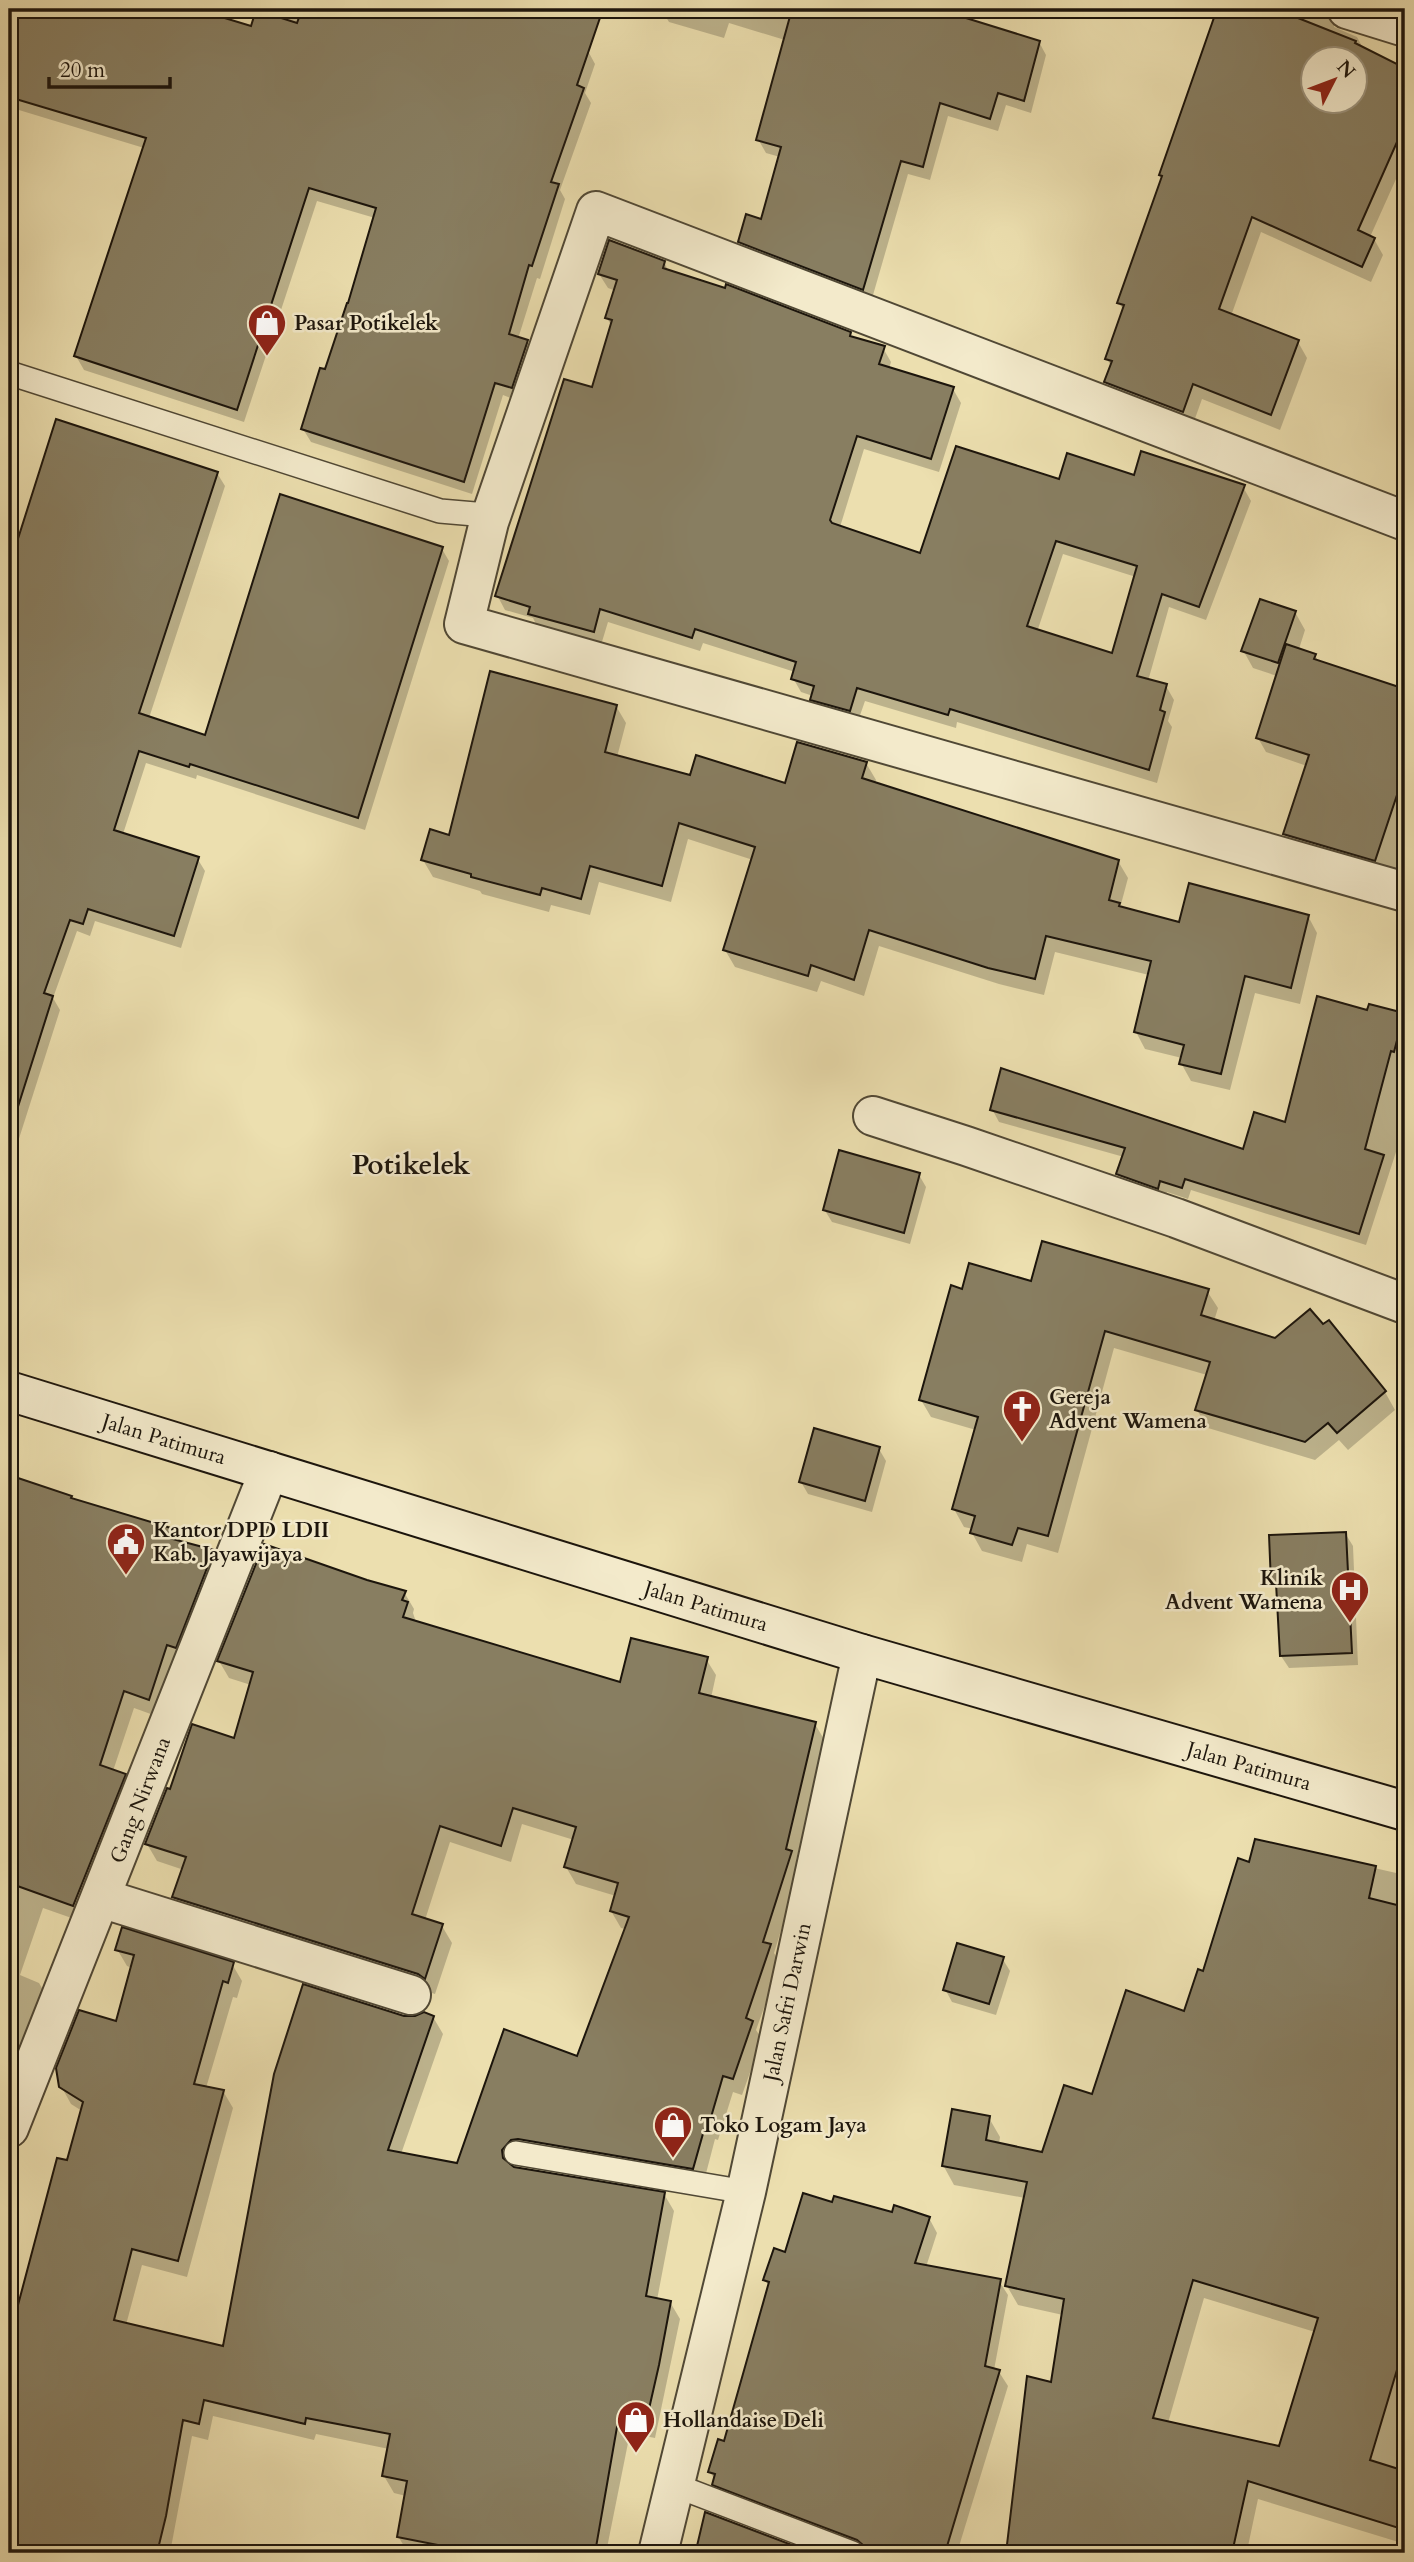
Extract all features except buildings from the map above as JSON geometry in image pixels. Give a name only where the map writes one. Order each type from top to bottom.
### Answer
[{"type":"street","points":[[1347,9],[1405,27]]},
{"type":"street","points":[[1405,521],[596,211],[489,522],[464,624],[1405,892]]},
{"type":"street","points":[[873,1116],[1176,1218],[1405,1304]]},
{"type":"street","name":"Jalan Patimura","points":[[9,1391],[862,1654],[1405,1811]]},
{"type":"street","name":"Gang Nirwana","points":[[9,2128],[269,1471]]},
{"type":"street","name":"Jalan Safri Darwin","points":[[658,2553],[746,2192],[862,1654]]},
{"type":"street","points":[[101,1898],[411,1995]]},
{"type":"lane","points":[[9,373],[440,511],[475,514],[489,522]]},
{"type":"lane","points":[[516,2152],[746,2192]]},
{"type":"lane","points":[[674,2485],[852,2553]]},
{"type":"place","name":"Pasar Potikelek","points":[[267,357]]},
{"type":"place","name":"Gereja Advent Wamena","points":[[1022,1443]]},
{"type":"place","name":"Kantor DPD LDII Kab. Jayawijaya","points":[[126,1576]]},
{"type":"place","name":"Klinik Advent Wamena","points":[[1350,1624]]},
{"type":"place","name":"Toko Logam Jaya","points":[[673,2159]]},
{"type":"place","name":"Hollandaise Deli","points":[[636,2454]]},
{"type":"district","name":"Potikelek","points":[[411,1164]]}]
